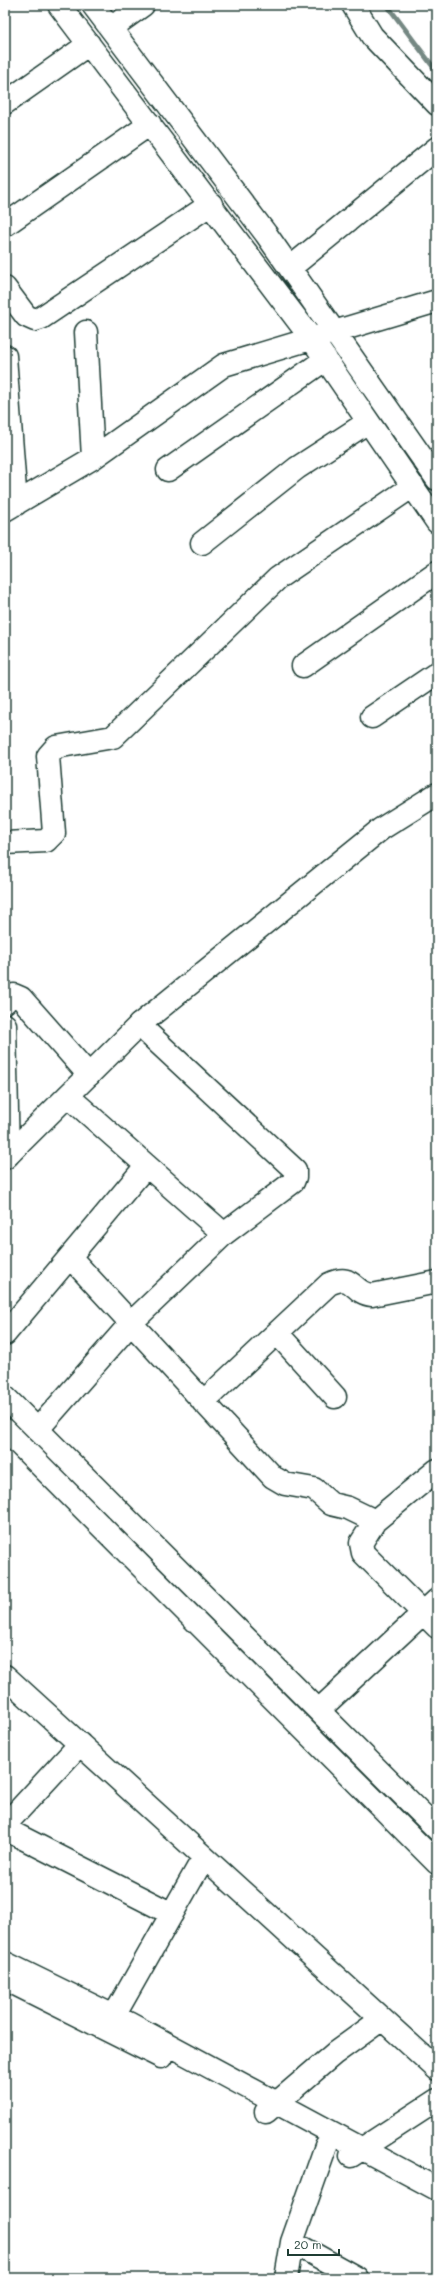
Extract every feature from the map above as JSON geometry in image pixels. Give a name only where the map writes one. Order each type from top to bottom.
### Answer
[{"type":"street","points":[[94,5],[290,268],[437,479]]},
{"type":"street","points":[[111,28],[143,5]]},
{"type":"street","points":[[352,5],[372,36],[437,104]]},
{"type":"street","points":[[62,6],[311,338],[437,522]]},
{"type":"street","points":[[5,103],[89,44]]},
{"type":"street","points":[[120,85],[141,69]]},
{"type":"street","points":[[5,225],[150,124]]},
{"type":"street","points":[[290,268],[437,148]]},
{"type":"street","points":[[183,167],[202,150]]},
{"type":"street","points":[[5,288],[26,316],[35,320],[41,318],[211,204]]},
{"type":"street","points":[[5,356],[10,507],[93,458],[224,365],[437,301]]},
{"type":"street","points":[[86,332],[93,458]]},
{"type":"street","points":[[168,470],[326,359]]},
{"type":"street","points":[[202,543],[297,468],[368,422]]},
{"type":"street","points":[[5,843],[46,841],[54,833],[48,756],[51,750],[56,746],[113,737],[278,578],[413,486]]},
{"type":"street","points":[[303,666],[437,572]]},
{"type":"street","points":[[372,717],[437,672]]},
{"type":"street","points":[[7,1156],[139,1025],[381,829],[437,794]]},
{"type":"street","points":[[5,1002],[6,999],[14,995],[21,998],[89,1075]]},
{"type":"street","points":[[5,1025],[7,1156]]},
{"type":"street","points":[[38,1429],[131,1322],[224,1234],[293,1182],[295,1176],[295,1170],[139,1025]]},
{"type":"street","points":[[68,1096],[224,1234]]},
{"type":"street","points":[[5,1334],[146,1166]]},
{"type":"street","points":[[70,1257],[203,1402],[279,1481],[292,1486],[314,1489],[331,1504],[348,1508],[375,1521]]},
{"type":"street","points":[[203,1402],[329,1284],[339,1279],[346,1279],[364,1294],[372,1296],[437,1282]]},
{"type":"street","points":[[277,1333],[335,1397]]},
{"type":"street","points":[[5,1396],[437,1829]]},
{"type":"street","points":[[5,1430],[437,1863]]},
{"type":"street","points":[[319,1710],[432,1613],[363,1553],[361,1543],[375,1521],[437,1470]]},
{"type":"street","points":[[7,1682],[80,1744],[437,2069]]},
{"type":"street","points":[[5,1825],[80,1744]]},
{"type":"street","points":[[5,1829],[172,1914]]},
{"type":"street","points":[[114,2016],[204,1857]]},
{"type":"street","points":[[5,1962],[114,2016],[271,2108],[355,2153],[437,2205]]},
{"type":"street","points":[[5,1979],[154,2053],[271,2108],[326,2146],[355,2153],[437,2189]]},
{"type":"street","points":[[271,2108],[335,2052],[382,2019]]},
{"type":"street","points":[[355,2153],[437,2100]]},
{"type":"street","points":[[286,2278],[292,2242],[326,2146]]},
{"type":"street","points":[[292,2242],[357,2278]]},
{"type":"waterway","points":[[387,5],[437,72]]}]
